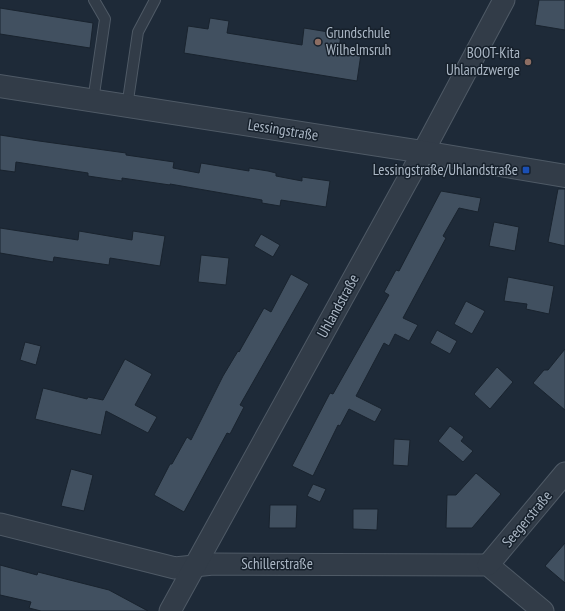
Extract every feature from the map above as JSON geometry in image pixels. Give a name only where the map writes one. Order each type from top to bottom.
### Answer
[{"type":"street","name":"Uhlandstraße","points":[[170,611],[423,152],[504,0]]},
{"type":"street","name":"Lessingstraße","points":[[0,86],[423,152],[565,176]]},
{"type":"street","name":"Seegerstraße","points":[[488,565],[565,473]]},
{"type":"street","name":"Schillerstraße","points":[[0,524],[175,568],[213,564],[488,565]]},
{"type":"street","points":[[488,565],[543,611]]},
{"type":"lane","points":[[93,101],[105,19],[94,0]]},
{"type":"lane","points":[[127,107],[138,32],[155,0]]},
{"type":"building","points":[[539,0],[565,0],[565,30],[535,25]]},
{"type":"building","points":[[0,8],[93,23],[90,48],[0,34]]},
{"type":"building","points":[[210,18],[229,21],[227,33],[302,45],[304,28],[341,34],[339,50],[361,54],[357,81],[184,53],[188,26],[208,29]]},
{"type":"building","points":[[0,135],[126,153],[126,155],[174,162],[173,168],[199,173],[201,163],[249,171],[249,168],[268,171],[276,173],[276,176],[302,181],[302,177],[330,181],[326,207],[281,200],[280,206],[262,203],[262,200],[170,184],[122,178],[122,181],[88,176],[88,173],[16,162],[15,172],[0,170]]},
{"type":"building","points":[[558,189],[565,189],[565,246],[548,242]]},
{"type":"building","points":[[441,191],[481,198],[478,212],[459,208],[443,236],[446,238],[403,318],[418,325],[409,341],[395,334],[389,346],[384,343],[356,396],[382,409],[375,422],[349,409],[340,426],[338,425],[313,476],[292,466],[330,393],[333,394],[389,295],[384,292],[396,270],[399,271]]},
{"type":"building","points":[[494,222],[519,227],[515,251],[489,246]]},
{"type":"building","points":[[0,228],[78,240],[79,231],[132,240],[133,231],[165,236],[160,266],[110,258],[109,265],[54,257],[53,262],[0,253]]},
{"type":"building","points":[[261,234],[280,245],[273,257],[254,246]]},
{"type":"building","points":[[201,255],[229,258],[226,285],[198,282]]},
{"type":"building","points":[[291,274],[309,284],[240,405],[244,407],[230,434],[227,433],[184,512],[154,495],[170,464],[172,464],[187,437],[191,440],[223,376],[238,351],[239,352],[264,308],[271,312]]},
{"type":"building","points":[[508,277],[554,286],[549,314],[526,309],[527,304],[504,301]]},
{"type":"building","points":[[466,301],[485,311],[472,334],[454,324]]},
{"type":"building","points":[[437,330],[457,341],[450,354],[430,343]]},
{"type":"building","points":[[25,342],[41,346],[36,365],[20,360]]},
{"type":"building","points":[[565,349],[565,410],[533,383],[544,370],[548,370]]},
{"type":"building","points":[[125,359],[152,374],[135,405],[157,417],[148,433],[106,411],[101,435],[35,419],[43,388],[87,399],[88,397],[103,400]]},
{"type":"building","points":[[497,367],[513,382],[490,409],[474,394]]},
{"type":"building","points":[[450,426],[464,437],[461,441],[473,451],[463,462],[438,441]]},
{"type":"building","points":[[394,439],[410,440],[408,466],[393,465]]},
{"type":"building","points":[[71,469],[93,475],[84,511],[61,506]]},
{"type":"building","points":[[476,473],[501,494],[472,528],[446,528],[447,495],[456,495]]},
{"type":"building","points":[[313,484],[326,489],[320,502],[307,496]]},
{"type":"building","points":[[270,505],[297,505],[296,528],[269,528]]},
{"type":"building","points":[[353,509],[378,509],[377,530],[353,529]]},
{"type":"building","points":[[565,543],[565,583],[545,566]]},
{"type":"building","points":[[0,565],[37,575],[38,572],[109,590],[148,611],[41,611],[29,608],[31,602],[0,595]]},
{"type":"place","name":"Grundschule Wilhelmsruh","points":[[318,42]]},
{"type":"place","name":"BOOT-Kita Uhlandzwerge","points":[[528,62]]},
{"type":"place","name":"Lessingstraße/Uhlandstraße","points":[[526,170]]}]
